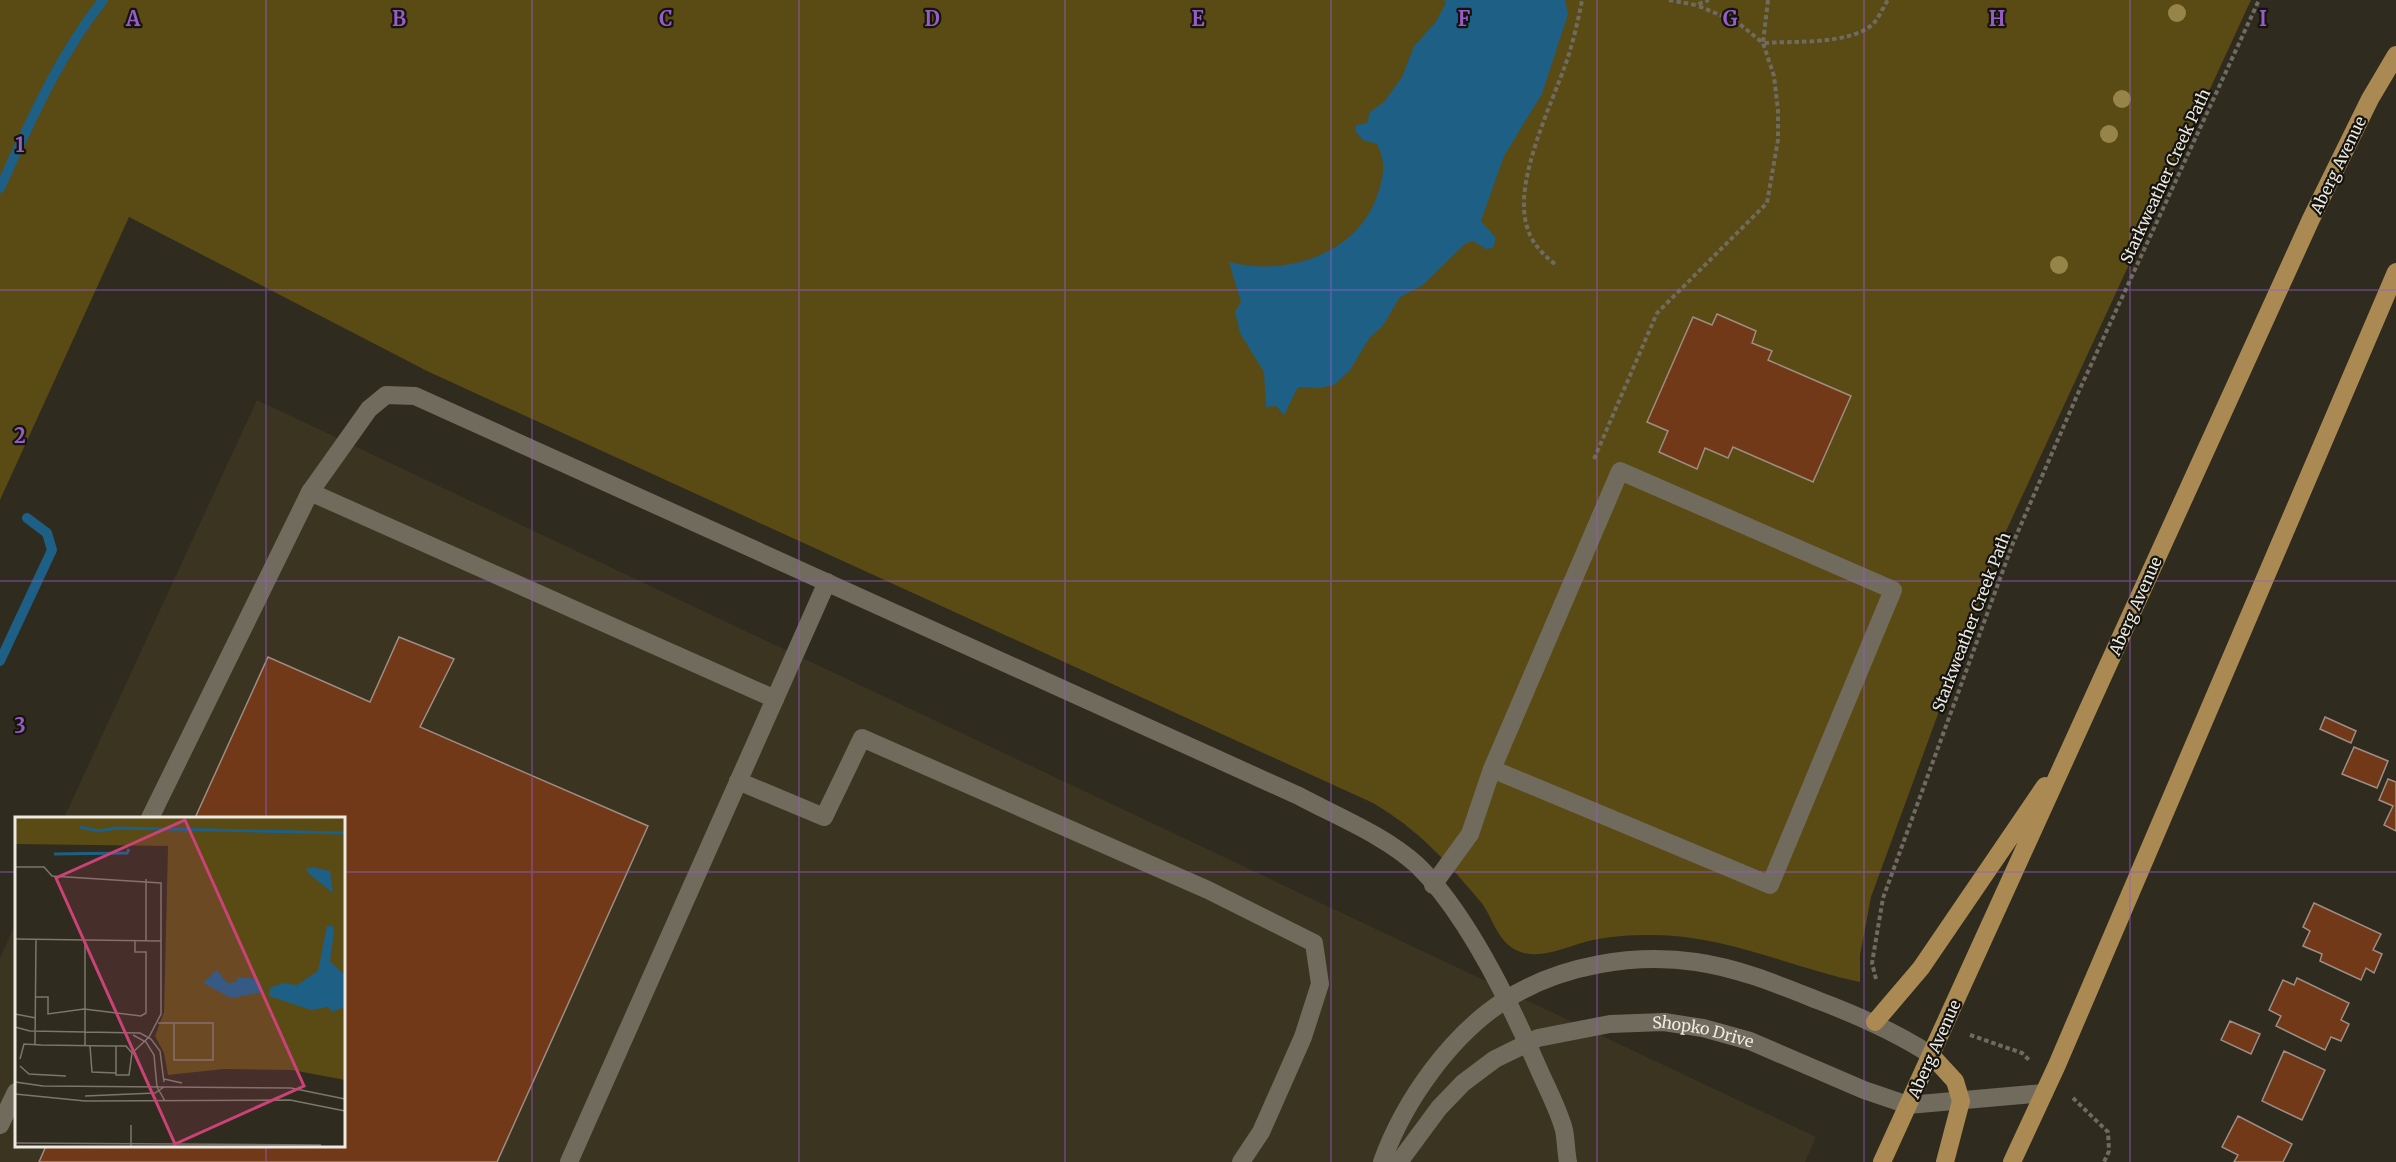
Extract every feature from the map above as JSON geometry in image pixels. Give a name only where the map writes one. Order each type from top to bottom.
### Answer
[{"type":"main road","name":"Aberg Avenue","points":[[1882,1162],[2311,219],[2370,99],[2396,55]]},
{"type":"main road","points":[[2012,1162],[2047,1087],[2396,272]]},
{"type":"main road","points":[[1875,1022],[1921,968],[2027,810],[2066,758]]},
{"type":"main road","points":[[1930,1056],[1955,1081],[1961,1101],[1946,1162]]},
{"type":"street","points":[[151,817],[310,492],[369,409],[386,394],[415,396],[1299,796],[1372,834],[1416,865],[1433,885],[1451,907],[1507,999],[1564,1130],[1568,1162]]},
{"type":"street","points":[[1433,885],[1470,834],[1492,769],[1620,471],[1893,590],[1770,885],[1492,769]]},
{"type":"street","points":[[310,492],[775,699]]},
{"type":"street","points":[[571,1161],[827,582]]},
{"type":"street","points":[[738,781],[824,817],[862,738],[1208,890],[1314,943],[1320,984],[1306,1026],[1261,1132],[1241,1162]]},
{"type":"street","points":[[1382,1162],[1391,1138],[1415,1093],[1466,1034],[1507,999],[1572,971],[1612,962],[1694,962],[1759,977],[1875,1022],[1930,1056]]},
{"type":"street","name":"Shopko Drive","points":[[1399,1162],[1420,1130],[1463,1083],[1495,1059],[1538,1038],[1610,1024],[1664,1022],[1703,1028],[1750,1041],[1864,1090],[1908,1105],[1961,1101],[2047,1087]]},
{"type":"street","points":[[0,1125],[15,1094]]},
{"type":"path","points":[[1555,264],[1542,255],[1533,241],[1526,222],[1524,200],[1529,171],[1567,61],[1582,0]]},
{"type":"path","points":[[1669,0],[1696,5],[1737,22],[1763,43],[1835,39],[1855,34],[1873,24],[1888,0]]},
{"type":"path","points":[[1696,5],[1708,0]]},
{"type":"path","points":[[1613,485],[1593,458],[1657,313],[1767,203],[1778,140],[1778,110],[1774,76],[1763,43],[1768,0]]},
{"type":"path","name":"Starkweather Creek Path","points":[[1898,996],[1875,979],[1872,963],[1883,898],[1908,827],[2013,543],[2079,391],[2259,0]]},
{"type":"path","points":[[1945,1024],[1973,1037],[2022,1053],[2047,1087],[2083,1107],[2108,1132],[2109,1151],[2104,1162]]},
{"type":"shaded area","points":[[0,0],[2251,0],[2001,542],[1871,897],[1860,955],[1860,982],[1731,946],[1679,936],[1615,937],[1593,940],[1546,953],[1527,954],[1518,951],[1505,942],[1485,907],[1443,859],[1405,824],[1373,803],[429,372],[129,217],[0,500]]},
{"type":"shaded area","points":[[257,400],[1816,1137],[1805,1162],[0,1162],[0,958],[15,924],[15,1147],[345,1147],[345,817],[64,817]]},
{"type":"water","points":[[1444,0],[1565,0],[1568,14],[1542,94],[1504,156],[1481,221],[1496,238],[1493,248],[1486,249],[1473,241],[1466,243],[1423,285],[1400,297],[1382,327],[1370,337],[1350,370],[1334,385],[1319,388],[1298,387],[1284,415],[1276,406],[1266,407],[1264,372],[1240,333],[1235,312],[1241,302],[1229,262],[1251,266],[1296,263],[1338,246],[1355,232],[1368,214],[1378,193],[1383,168],[1377,144],[1363,140],[1356,132],[1356,125],[1367,123],[1370,112],[1384,102],[1402,77],[1414,46],[1435,23],[1446,3]]},
{"type":"building","points":[[1717,314],[1756,331],[1752,343],[1772,351],[1768,360],[1851,396],[1813,482],[1733,447],[1728,458],[1705,448],[1697,469],[1659,452],[1668,431],[1647,422],[1693,317],[1712,325]]},
{"type":"building","points":[[399,637],[454,659],[420,727],[648,826],[497,1162],[39,1162],[46,1147],[345,1147],[345,817],[195,817],[268,657],[370,702]]},
{"type":"building","points":[[2325,717],[2356,731],[2351,743],[2320,729]]},
{"type":"building","points":[[2354,747],[2388,761],[2377,788],[2342,774]]},
{"type":"building","points":[[2388,779],[2396,782],[2396,831],[2384,825],[2393,806],[2379,800]]},
{"type":"building","points":[[2314,903],[2381,934],[2373,950],[2382,954],[2374,973],[2366,968],[2361,980],[2320,961],[2322,954],[2303,946],[2310,931],[2303,927]]},
{"type":"building","points":[[2297,978],[2349,1003],[2341,1020],[2349,1024],[2341,1041],[2331,1037],[2325,1050],[2276,1026],[2281,1016],[2269,1010],[2283,980],[2294,985]]},
{"type":"building","points":[[2230,1021],[2260,1034],[2251,1054],[2221,1040]]},
{"type":"building","points":[[2284,1051],[2325,1070],[2302,1120],[2262,1101]]},
{"type":"building","points":[[2238,1116],[2292,1144],[2283,1162],[2234,1162],[2238,1155],[2222,1147]]},
{"type":"waterway","points":[[0,188],[59,67],[103,0]]},
{"type":"waterway","points":[[0,661],[52,550],[47,533],[27,518]]}]
